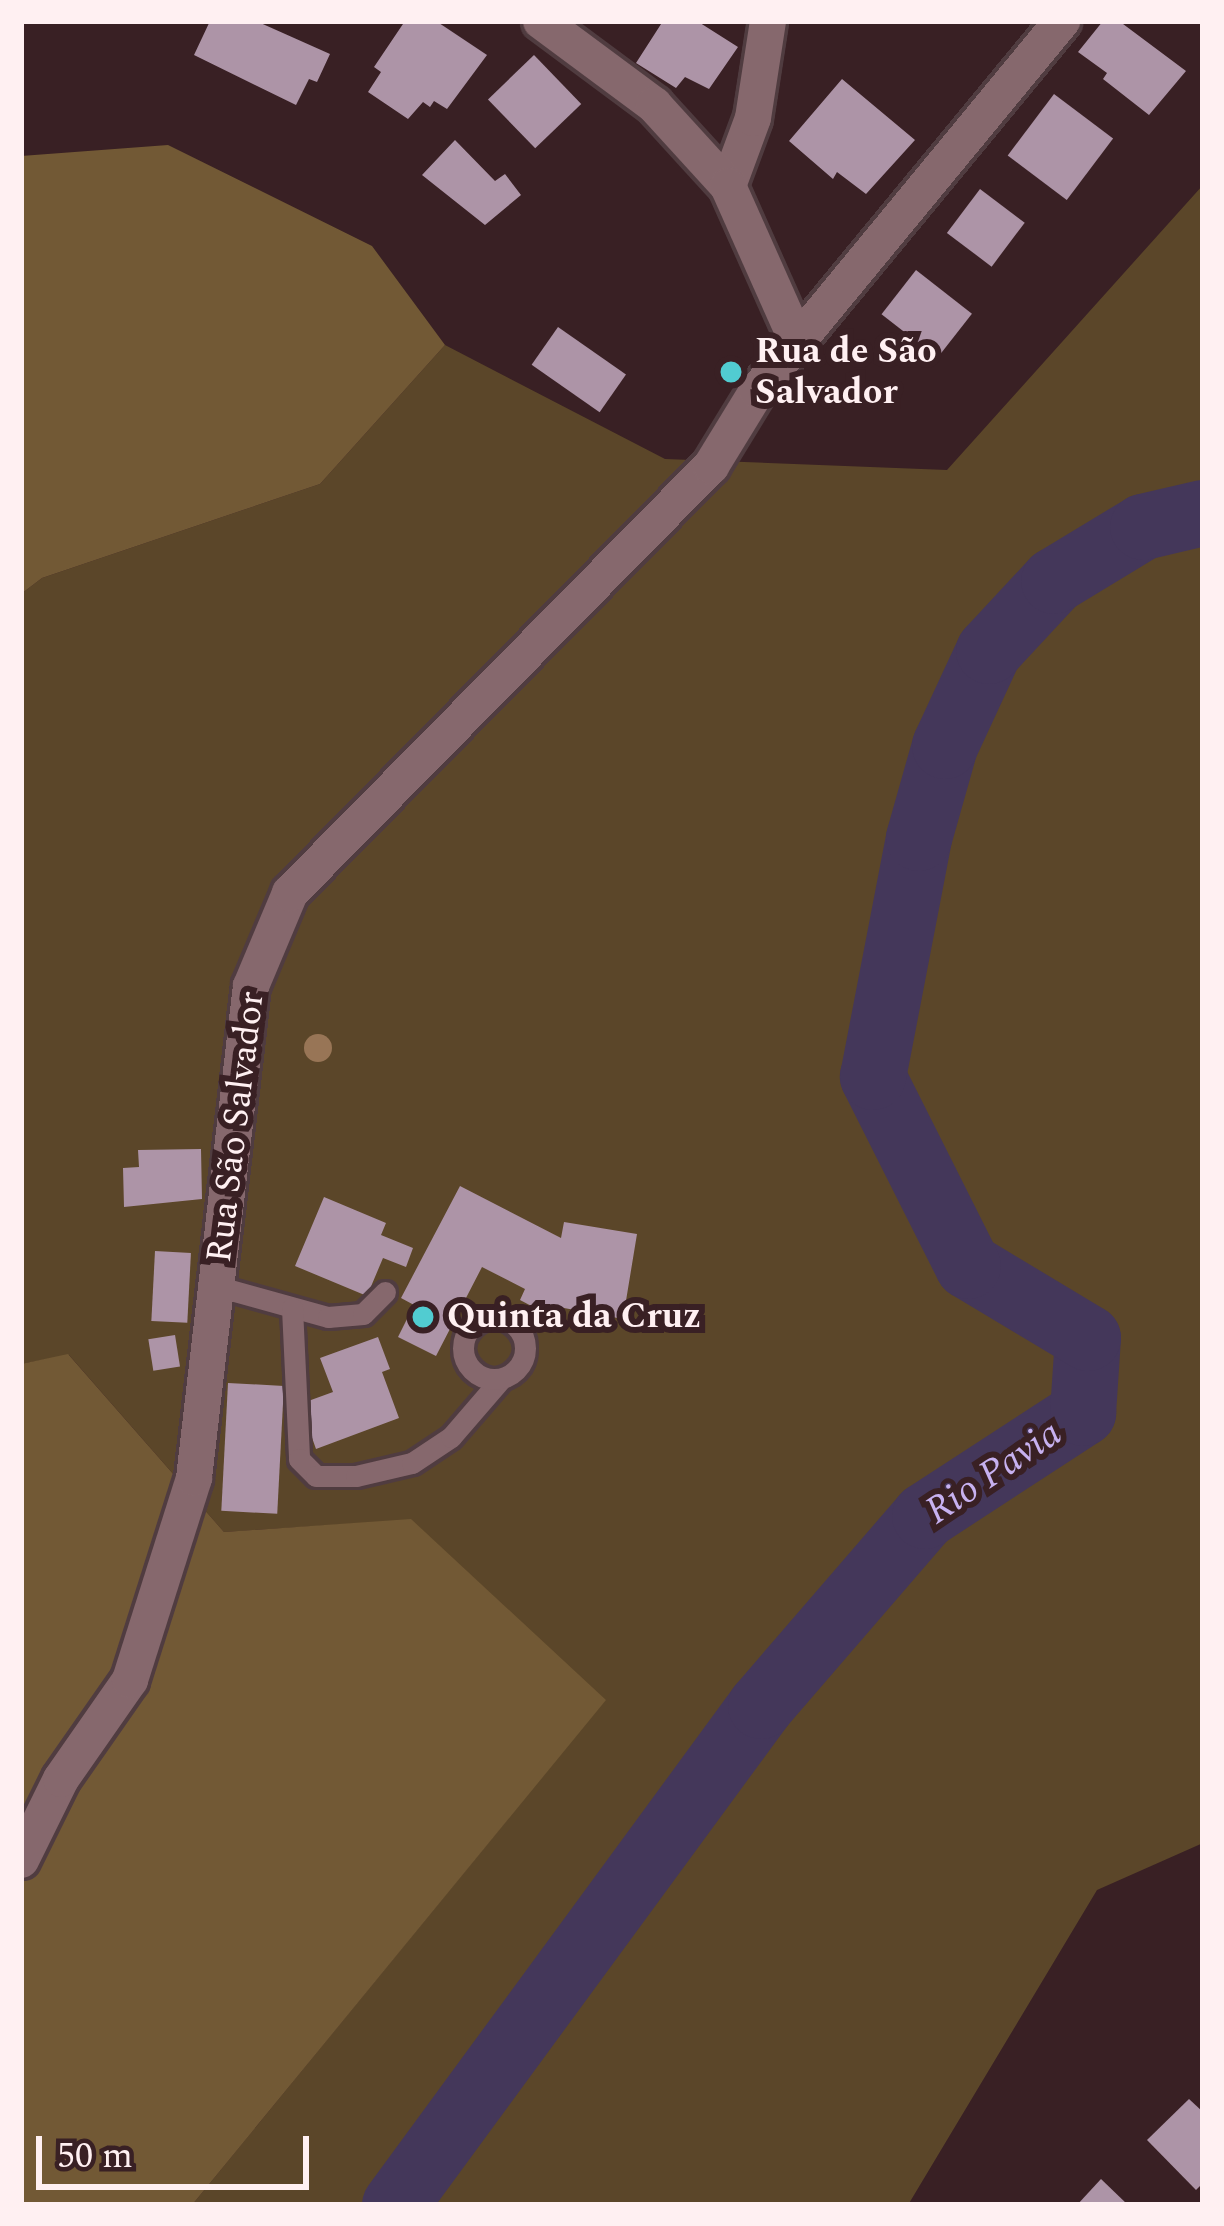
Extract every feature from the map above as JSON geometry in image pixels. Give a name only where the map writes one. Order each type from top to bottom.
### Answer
[{"type":"street","points":[[541,21],[654,105],[728,186],[798,343]]},
{"type":"street","points":[[728,186],[753,118],[768,21]]},
{"type":"street","name":"Rua São Salvador","points":[[21,1860],[61,1779],[130,1680],[194,1478],[251,986],[290,893],[711,466],[758,392],[1063,21]]},
{"type":"lane","points":[[216,1286],[328,1317],[363,1314],[385,1292]]},
{"type":"lane","points":[[292,1308],[299,1459],[316,1476],[356,1476],[412,1463],[451,1437],[501,1379]]},
{"type":"shaded area","points":[[168,145],[372,246],[445,345],[320,484],[42,578],[21,594],[21,156]]},
{"type":"shaded area","points":[[1203,185],[1203,1843],[1097,1890],[908,2205],[192,2205],[605,1700],[411,1520],[224,1532],[69,1355],[21,1364],[21,594],[42,578],[320,484],[445,345],[665,459],[947,470]]},
{"type":"shaded area","points":[[68,1354],[224,1532],[411,1519],[606,1700],[192,2205],[21,2205],[21,1364]]},
{"type":"building","points":[[210,21],[256,21],[330,54],[317,82],[309,79],[296,105],[194,55]]},
{"type":"building","points":[[405,21],[436,21],[487,55],[447,109],[434,101],[430,107],[423,102],[408,119],[368,92],[381,72],[374,67]]},
{"type":"building","points":[[663,21],[697,21],[738,47],[709,89],[685,77],[676,88],[636,63]]},
{"type":"building","points":[[1103,21],[1119,21],[1186,71],[1149,115],[1103,79],[1107,73],[1078,52]]},
{"type":"building","points":[[534,55],[581,104],[535,148],[488,99]]},
{"type":"building","points":[[842,79],[915,140],[866,194],[837,172],[833,179],[789,141]]},
{"type":"building","points":[[1054,94],[1113,139],[1067,200],[1008,155]]},
{"type":"building","points":[[455,140],[495,181],[505,174],[521,195],[485,225],[422,175]]},
{"type":"building","points":[[980,189],[1025,223],[992,267],[947,233]]},
{"type":"building","points":[[916,270],[972,314],[937,358],[882,314]]},
{"type":"building","points":[[558,327],[626,375],[600,412],[532,365]]},
{"type":"building","points":[[201,1149],[202,1199],[124,1207],[123,1168],[139,1167],[138,1150]]},
{"type":"building","points":[[460,1186],[561,1238],[564,1222],[637,1234],[623,1319],[564,1308],[558,1320],[520,1300],[525,1289],[482,1267],[436,1356],[398,1337],[414,1305],[401,1298]]},
{"type":"building","points":[[324,1197],[386,1223],[381,1235],[413,1248],[406,1267],[383,1258],[367,1296],[295,1266]]},
{"type":"building","points":[[155,1251],[191,1253],[187,1323],[151,1321]]},
{"type":"building","points":[[175,1335],[180,1367],[153,1371],[148,1339]]},
{"type":"building","points":[[378,1337],[390,1369],[382,1372],[399,1418],[316,1449],[300,1404],[333,1392],[320,1358]]},
{"type":"building","points":[[228,1383],[284,1386],[277,1514],[221,1511]]},
{"type":"building","points":[[1189,2099],[1203,2112],[1203,2183],[1196,2190],[1147,2140]]},
{"type":"building","points":[[1101,2179],[1128,2205],[1077,2205]]},
{"type":"waterway","name":"Rio Pavia","points":[[395,2205],[761,1706],[925,1516],[1083,1413],[1088,1338],[968,1266],[873,1077],[919,838],[945,746],[989,651],[1054,581],[1143,527],[1203,513]]},
{"type":"place","name":"Rua de São Salvador","points":[[731,372]]},
{"type":"place","name":"Quinta da Cruz","points":[[423,1317]]}]
